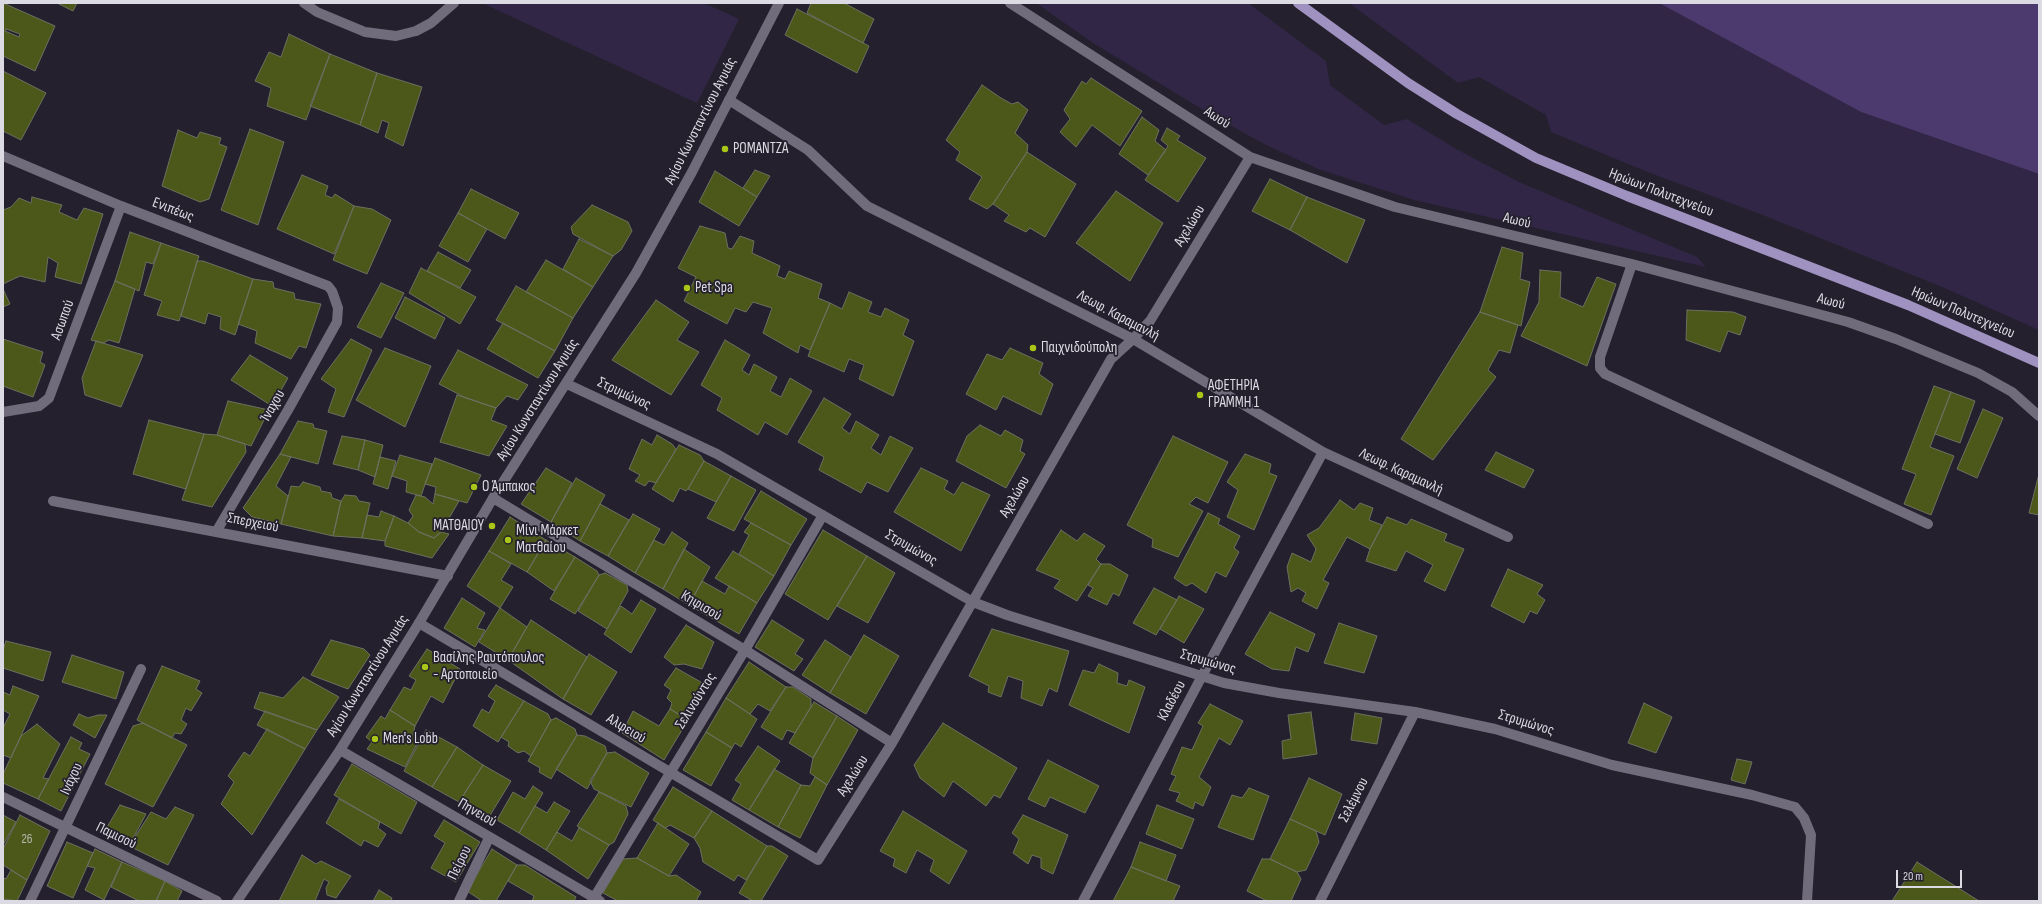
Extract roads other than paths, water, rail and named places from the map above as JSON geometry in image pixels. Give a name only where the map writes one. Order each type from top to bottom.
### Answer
[{"type":"main road","name":"Ηρώων Πολυτεχνείου","points":[[1298,3],[1408,83],[1536,158],[1627,196],[1908,305],[2039,363]]},
{"type":"street","points":[[304,3],[317,12],[366,32],[396,36],[416,32],[431,23],[454,3]]},
{"type":"street","name":"Αγίου Κωνσταντίνου Αγυιάς","points":[[236,901],[340,750],[448,576],[494,498],[567,384],[655,240],[779,3]]},
{"type":"street","name":"Αωού","points":[[1010,3],[1250,157],[1395,207],[1632,264],[1873,330],[1978,374],[2012,392],[2039,416]]},
{"type":"street","name":"Λεωφ. Καραμανλή","points":[[729,100],[808,150],[867,206],[1133,339],[1323,452],[1508,537]]},
{"type":"street","name":"Ενιπέως","points":[[3,156],[121,206],[328,286],[332,291]]},
{"type":"street","name":"Αχελώου","points":[[818,860],[892,743],[1111,358],[1133,339],[1150,321],[1250,157]]},
{"type":"street","name":"Ασωπού","points":[[3,412],[39,406],[49,398],[121,206]]},
{"type":"street","points":[[1632,264],[1600,357],[1600,368],[1605,374],[1928,524]]},
{"type":"street","name":"Ίναχου","points":[[216,532],[288,410],[337,322],[338,308],[332,291]]},
{"type":"street","name":"Στρυμώνος","points":[[567,384],[696,444],[823,515],[973,602],[1007,614],[1202,676],[1272,692],[1415,712],[1494,729],[1612,765],[1752,795],[1795,807],[1804,818],[1811,835],[1807,901]]},
{"type":"street","name":"Κλαδέου","points":[[1084,901],[1202,676],[1323,452]]},
{"type":"street","name":"Κηφισού","points":[[494,498],[745,650],[892,743]]},
{"type":"street","name":"Σπερχειού","points":[[53,501],[448,576]]},
{"type":"street","name":"Σελινούντος","points":[[595,900],[669,772],[745,650],[823,515]]},
{"type":"street","name":"Αλφειού","points":[[419,623],[818,860]]},
{"type":"street","name":"Ινάχου","points":[[30,901],[141,669]]},
{"type":"street","name":"Σελέμνου","points":[[1320,901],[1415,712]]},
{"type":"street","name":"Πηνειού","points":[[340,750],[595,900]]},
{"type":"street","name":"Παμισού","points":[[3,797],[217,901]]},
{"type":"street","name":"Πείρου","points":[[459,901],[489,838]]},
{"type":"place","name":"ΡΟΜΑΝΤΖΑ","points":[[725,149]]},
{"type":"place","name":"Pet Spa","points":[[687,288]]},
{"type":"place","name":"Παιχνιδούπολη","points":[[1033,348]]},
{"type":"place","name":"ΑΦΕΤΗΡΙΑ ΓΡΑΜΜΗ 1","points":[[1200,395]]},
{"type":"place","name":"Ο Άμπακος","points":[[474,487]]},
{"type":"place","name":"ΜΑΤΘΑΙΟΥ","points":[[492,526]]},
{"type":"place","name":"Μίνι Μάρκετ Ματθαίου","points":[[508,540]]},
{"type":"place","name":"Βασίλης Ραυτόπουλος - Αρτοποιείο","points":[[425,667]]},
{"type":"place","name":"Men's Lobb","points":[[375,739]]}]
